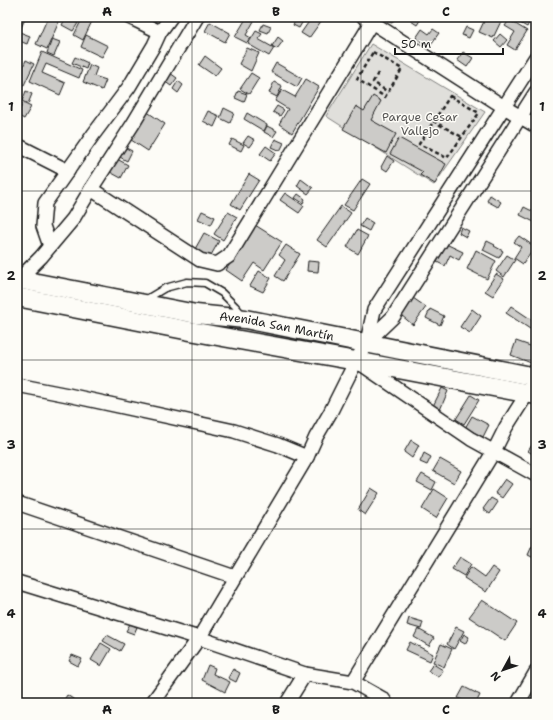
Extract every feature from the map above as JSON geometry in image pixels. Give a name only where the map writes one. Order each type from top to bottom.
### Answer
[{"type":"main road","name":"Avenida San Martín","points":[[17,281],[196,314],[245,319],[367,342],[534,386]]},
{"type":"main road","name":"Avenida San Martín","points":[[17,297],[190,331],[356,361],[534,386]]},
{"type":"main road","points":[[190,331],[196,314]]},
{"type":"street","points":[[129,17],[160,32]]},
{"type":"street","points":[[50,246],[43,226],[45,203],[129,87],[160,32],[171,17]]},
{"type":"street","points":[[17,281],[73,219],[133,124],[197,17]]},
{"type":"street","points":[[91,189],[200,260],[217,264],[229,256],[370,19],[504,107],[536,126]]},
{"type":"street","points":[[367,342],[374,310],[536,58]]},
{"type":"street","points":[[152,703],[199,638],[307,457],[316,437],[367,342],[393,317],[536,92]]},
{"type":"street","points":[[17,145],[68,171]]},
{"type":"street","points":[[356,361],[471,439],[536,475]]},
{"type":"street","points":[[17,385],[234,431],[278,445],[307,457]]},
{"type":"street","points":[[353,682],[494,451],[506,427],[534,386]]},
{"type":"street","points":[[17,503],[235,576]]},
{"type":"street","points":[[17,582],[199,638],[305,674],[353,682],[383,699],[386,703]]},
{"type":"street","points":[[518,703],[536,672]]},
{"type":"street","points":[[287,703],[305,674]]},
{"type":"lane","points":[[140,304],[165,288],[187,282],[205,283],[222,293],[245,319]]},
{"type":"path","points":[[373,52],[402,69],[388,92],[385,97],[357,79],[373,52]]},
{"type":"path","points":[[378,73],[373,82],[388,92]]},
{"type":"path","points":[[450,96],[478,113],[462,137],[447,158],[419,144],[450,96]]},
{"type":"path","points":[[433,121],[462,137]]},
{"type":"green space","name":"Parque Cesar Vallejo","points":[[371,44],[485,112],[434,185],[326,116]]},
{"type":"building","points":[[17,17],[26,17],[20,30],[17,28]]},
{"type":"building","points":[[48,17],[61,17],[47,49],[36,44]]},
{"type":"building","points":[[66,17],[78,23],[73,31],[62,25]]},
{"type":"building","points":[[83,17],[94,17],[83,40],[74,35]]},
{"type":"building","points":[[247,17],[254,21],[246,35],[251,38],[247,43],[235,37]]},
{"type":"building","points":[[297,17],[303,21],[299,28],[293,25]]},
{"type":"building","points":[[306,17],[324,17],[309,38],[301,33],[310,20]]},
{"type":"building","points":[[382,17],[395,17],[392,23]]},
{"type":"building","points":[[414,17],[422,17],[417,25],[411,21]]},
{"type":"building","points":[[486,17],[503,17],[493,38],[479,32]]},
{"type":"building","points":[[509,17],[518,17],[529,23],[527,27]]},
{"type":"building","points":[[509,20],[527,31],[515,50],[507,45],[515,32],[505,26]]},
{"type":"building","points":[[210,22],[230,33],[225,42],[205,31]]},
{"type":"building","points":[[263,24],[271,27],[268,33],[260,30]]},
{"type":"building","points":[[466,27],[473,30],[469,38],[462,35]]},
{"type":"building","points":[[422,29],[429,34],[433,29],[439,33],[429,47],[416,38]]},
{"type":"building","points":[[17,31],[30,36],[27,44],[17,40]]},
{"type":"building","points":[[256,31],[262,34],[258,39],[274,48],[269,56],[248,44]]},
{"type":"building","points":[[500,34],[507,40],[501,47],[494,41]]},
{"type":"building","points":[[86,35],[108,46],[102,57],[81,47]]},
{"type":"building","points":[[278,37],[283,41],[277,49],[272,46]]},
{"type":"building","points":[[52,39],[60,42],[54,56],[47,53]]},
{"type":"building","points":[[247,48],[259,53],[251,71],[239,64]]},
{"type":"building","points":[[42,52],[82,70],[79,78],[46,64],[42,73],[65,83],[60,95],[30,81]]},
{"type":"building","points":[[463,52],[473,58],[467,67],[457,60]]},
{"type":"building","points":[[205,56],[221,68],[215,76],[199,65]]},
{"type":"building","points":[[75,57],[88,63],[86,69],[72,63]]},
{"type":"building","points":[[26,60],[34,64],[24,85],[17,82],[17,80]]},
{"type":"building","points":[[276,63],[302,78],[297,87],[271,72]]},
{"type":"building","points":[[90,65],[97,68],[94,76],[106,80],[102,90],[83,82]]},
{"type":"building","points":[[170,73],[177,78],[171,86],[164,81]]},
{"type":"building","points":[[251,73],[259,78],[249,94],[240,89]]},
{"type":"building","points":[[306,79],[319,87],[292,133],[279,124],[288,109],[275,101],[282,90],[295,97]]},
{"type":"building","points":[[178,81],[183,85],[178,93],[173,89]]},
{"type":"building","points":[[274,82],[282,86],[277,97],[269,93]]},
{"type":"building","points":[[26,91],[32,94],[28,104],[22,101]]},
{"type":"building","points":[[238,91],[247,94],[244,102],[235,98]]},
{"type":"building","points":[[373,96],[381,101],[371,120],[396,134],[386,153],[343,129],[356,106],[364,111]]},
{"type":"building","points":[[23,103],[31,107],[24,119],[17,115]]},
{"type":"building","points":[[277,106],[284,110],[280,116],[273,112]]},
{"type":"building","points":[[224,108],[234,113],[230,123],[220,118]]},
{"type":"building","points":[[143,109],[165,124],[148,151],[125,136]]},
{"type":"building","points":[[208,111],[219,116],[214,127],[203,121]]},
{"type":"building","points":[[247,113],[267,125],[264,131],[244,119]]},
{"type":"building","points":[[267,126],[277,131],[273,137],[264,132]]},
{"type":"building","points":[[248,136],[255,140],[250,147],[243,143]]},
{"type":"building","points":[[399,138],[446,164],[435,184],[420,175],[423,172],[390,154]]},
{"type":"building","points":[[232,139],[244,145],[241,151],[229,145]]},
{"type":"building","points":[[275,139],[284,143],[280,151],[271,147]]},
{"type":"building","points":[[266,146],[276,153],[270,161],[260,154]]},
{"type":"building","points":[[124,147],[132,151],[127,161],[118,156]]},
{"type":"building","points":[[387,156],[394,161],[387,171],[381,167]]},
{"type":"building","points":[[117,159],[128,165],[121,178],[110,172]]},
{"type":"building","points":[[249,174],[259,180],[240,210],[231,204]]},
{"type":"building","points":[[301,179],[313,188],[308,194],[297,186]]},
{"type":"building","points":[[362,179],[370,184],[353,210],[344,205]]},
{"type":"building","points":[[285,193],[304,206],[299,213],[280,200]]},
{"type":"building","points":[[298,194],[305,199],[303,203],[295,198]]},
{"type":"building","points":[[490,195],[501,202],[498,207],[487,201]]},
{"type":"building","points":[[341,206],[351,213],[327,247],[317,240]]},
{"type":"building","points":[[524,207],[536,213],[536,223],[520,215]]},
{"type":"building","points":[[202,211],[215,217],[211,225],[198,219]]},
{"type":"building","points":[[228,212],[237,217],[223,240],[214,234]]},
{"type":"building","points":[[365,218],[373,223],[369,231],[360,226]]},
{"type":"building","points":[[255,225],[282,242],[264,270],[254,263],[242,281],[226,270]]},
{"type":"building","points":[[461,227],[469,231],[466,237],[459,233]]},
{"type":"building","points":[[357,230],[368,236],[358,254],[347,247]]},
{"type":"building","points":[[204,233],[219,241],[210,257],[195,249]]},
{"type":"building","points":[[519,236],[535,247],[523,264],[514,258],[521,247],[514,242]]},
{"type":"building","points":[[487,241],[503,251],[499,258],[483,250]]},
{"type":"building","points":[[446,244],[463,252],[459,260],[450,255],[445,266],[437,262]]},
{"type":"building","points":[[286,245],[300,254],[283,281],[275,276],[285,260],[279,255]]},
{"type":"building","points":[[476,250],[496,261],[487,279],[467,269]]},
{"type":"building","points":[[507,255],[515,260],[504,277],[496,271]]},
{"type":"building","points":[[308,261],[319,262],[318,272],[307,271]]},
{"type":"building","points":[[259,271],[271,278],[263,292],[250,286]]},
{"type":"building","points":[[496,274],[504,279],[493,296],[485,291]]},
{"type":"building","points":[[413,298],[426,307],[413,325],[401,315]]},
{"type":"building","points":[[511,306],[535,322],[530,329],[506,313]]},
{"type":"building","points":[[430,309],[444,316],[440,325],[426,318]]},
{"type":"building","points":[[472,309],[481,316],[470,333],[460,327]]},
{"type":"building","points":[[516,341],[536,348],[531,363],[511,355]]},
{"type":"building","points":[[442,388],[448,391],[440,410],[433,406]]},
{"type":"building","points":[[471,395],[479,400],[464,424],[456,419]]},
{"type":"building","points":[[472,416],[489,425],[483,437],[465,428]]},
{"type":"building","points":[[536,439],[536,452],[534,455],[528,451]]},
{"type":"building","points":[[411,440],[419,445],[412,458],[404,452]]},
{"type":"building","points":[[424,453],[431,457],[427,465],[420,462]]},
{"type":"building","points":[[440,459],[461,471],[454,483],[433,471]]},
{"type":"building","points":[[422,474],[436,482],[432,490],[417,482]]},
{"type":"building","points":[[505,479],[512,484],[502,498],[495,493]]},
{"type":"building","points":[[371,488],[379,493],[365,515],[358,510]]},
{"type":"building","points":[[434,489],[448,498],[436,518],[422,509]]},
{"type":"building","points":[[491,498],[498,502],[490,514],[483,509]]},
{"type":"building","points":[[532,546],[536,548],[536,559],[528,555]]},
{"type":"building","points":[[460,557],[471,564],[464,576],[452,569]]},
{"type":"building","points":[[471,567],[485,577],[492,567],[499,572],[486,592],[464,578]]},
{"type":"building","points":[[482,600],[517,623],[505,641],[469,617]]},
{"type":"building","points":[[409,618],[423,622],[421,629],[407,625]]},
{"type":"building","points":[[130,624],[137,627],[134,634],[126,631]]},
{"type":"building","points":[[456,627],[464,631],[454,649],[447,644]]},
{"type":"building","points":[[418,629],[434,638],[429,646],[414,637]]},
{"type":"building","points":[[464,634],[469,637],[465,644],[460,641]]},
{"type":"building","points":[[107,635],[124,644],[120,651],[103,641]]},
{"type":"building","points":[[410,642],[433,654],[430,661],[406,650]]},
{"type":"building","points":[[101,643],[111,649],[101,666],[91,660]]},
{"type":"building","points":[[441,644],[452,649],[444,667],[433,662]]},
{"type":"building","points":[[72,655],[82,659],[78,666],[69,661]]},
{"type":"building","points":[[433,664],[443,670],[439,677],[428,671]]},
{"type":"building","points":[[208,665],[215,668],[213,674],[230,682],[225,692],[202,680]]},
{"type":"building","points":[[233,669],[240,673],[236,682],[228,678]]},
{"type":"building","points":[[464,687],[480,695],[476,703],[468,703],[458,698]]},
{"type":"building","points":[[67,695],[76,701],[75,703],[62,703]]}]
